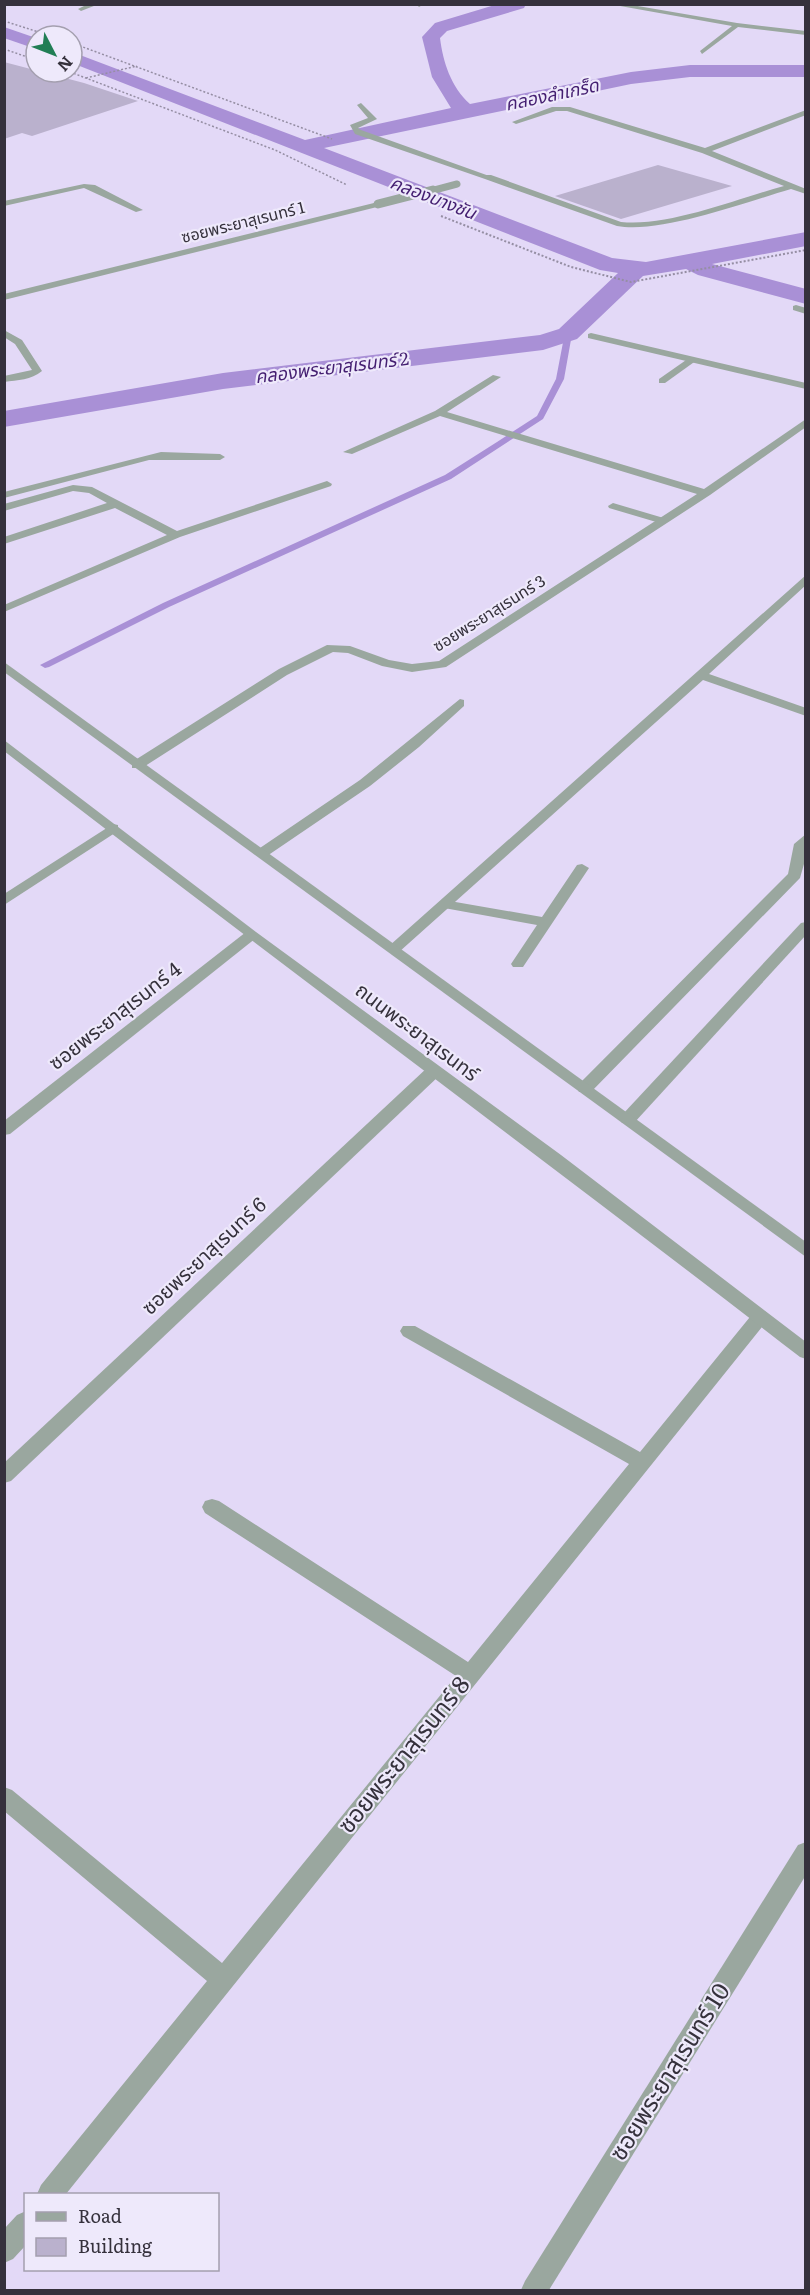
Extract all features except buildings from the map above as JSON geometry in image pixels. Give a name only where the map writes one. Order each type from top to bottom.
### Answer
[{"type":"street","points":[[81,9],[96,4]]},
{"type":"street","points":[[612,4],[737,25],[806,33]]},
{"type":"street","points":[[702,52],[737,25]]},
{"type":"street","points":[[361,105],[373,118],[353,128],[358,132],[620,224],[639,226],[661,223],[792,186]]},
{"type":"street","points":[[516,122],[555,109],[577,112],[705,151],[806,192]]},
{"type":"street","points":[[532,126],[577,112]]},
{"type":"street","points":[[705,151],[806,112]]},
{"type":"street","points":[[783,122],[794,125]]},
{"type":"street","name":"ซอยพระยาสุเรนทร์ 1","points":[[4,297],[488,177]]},
{"type":"street","points":[[4,204],[84,186],[92,187],[139,210]]},
{"type":"street","points":[[4,333],[19,342],[37,371],[27,376],[4,379]]},
{"type":"street","points":[[591,336],[806,386]]},
{"type":"street","points":[[662,381],[692,360]]},
{"type":"street","points":[[348,453],[439,412],[496,377]]},
{"type":"street","points":[[439,412],[706,493]]},
{"type":"street","name":"ซอยพระยาสุเรนทร์ 3","points":[[137,765],[283,672],[332,648],[350,650],[386,663],[412,668],[442,664],[706,493],[806,422]]},
{"type":"street","points":[[4,495],[161,454],[220,457]]},
{"type":"street","points":[[4,609],[176,535],[327,484]]},
{"type":"street","points":[[4,508],[73,488],[92,490],[176,535]]},
{"type":"street","points":[[4,541],[116,504]]},
{"type":"street","points":[[613,506],[663,521]]},
{"type":"street","points":[[394,950],[806,578]]},
{"type":"street","points":[[4,666],[806,1251]]},
{"type":"street","points":[[701,675],[806,712]]},
{"type":"street","points":[[262,853],[330,809],[434,729],[460,704]]},
{"type":"street","name":"ถนนพระยาสุเรนทร์","points":[[4,744],[251,935],[806,1352]]},
{"type":"street","points":[[4,901],[113,828]]},
{"type":"street","points":[[585,1088],[795,875],[801,844],[806,838]]},
{"type":"street","points":[[518,964],[582,868]]},
{"type":"street","points":[[444,904],[546,922]]},
{"type":"street","points":[[628,1119],[806,926]]},
{"type":"street","name":"ซอยพระยาสุเรนทร์ 4","points":[[4,1130],[251,935]]},
{"type":"street","name":"ซอยพระยาสุเรนทร์ 6","points":[[4,1475],[434,1071]]},
{"type":"street","name":"ซอยพระยาสุเรนทร์ 8","points":[[51,2193],[760,1317]]},
{"type":"street","points":[[409,1331],[642,1462]]},
{"type":"street","points":[[213,1507],[471,1674]]},
{"type":"street","points":[[4,1797],[223,1979]]},
{"type":"street","name":"ซอยพระยาสุเรนทร์ 10","points":[[534,2290],[806,1853]]},
{"type":"street","points":[[4,2250],[24,2226]]},
{"type":"path","points":[[4,21],[24,27]]},
{"type":"path","points":[[84,47],[349,144],[363,147],[381,140]]},
{"type":"path","points":[[4,49],[24,56]]},
{"type":"path","points":[[86,78],[138,66]]},
{"type":"path","points":[[86,78],[275,150],[349,186]]},
{"type":"path","points":[[438,215],[571,267],[631,282],[806,250]]},
{"type":"waterway","points":[[465,110],[452,96],[441,77],[434,57],[431,37],[441,27],[518,4]]},
{"type":"waterway","name":"คลองบางชัน","points":[[4,32],[24,40]]},
{"type":"waterway","name":"คลองบางชัน","points":[[84,62],[608,265],[646,269],[806,239]]},
{"type":"waterway","name":"คลองลำเกร็ด","points":[[306,146],[376,129],[631,78],[690,71],[806,71]]},
{"type":"waterway","points":[[691,262],[706,270],[806,297]]},
{"type":"waterway","name":"คลองพระยาสุเรนทร์ 2","points":[[4,419],[223,381],[543,342],[568,334],[635,270]]},
{"type":"waterway","points":[[45,665],[166,605],[448,477],[540,417],[560,379],[568,334]]}]
